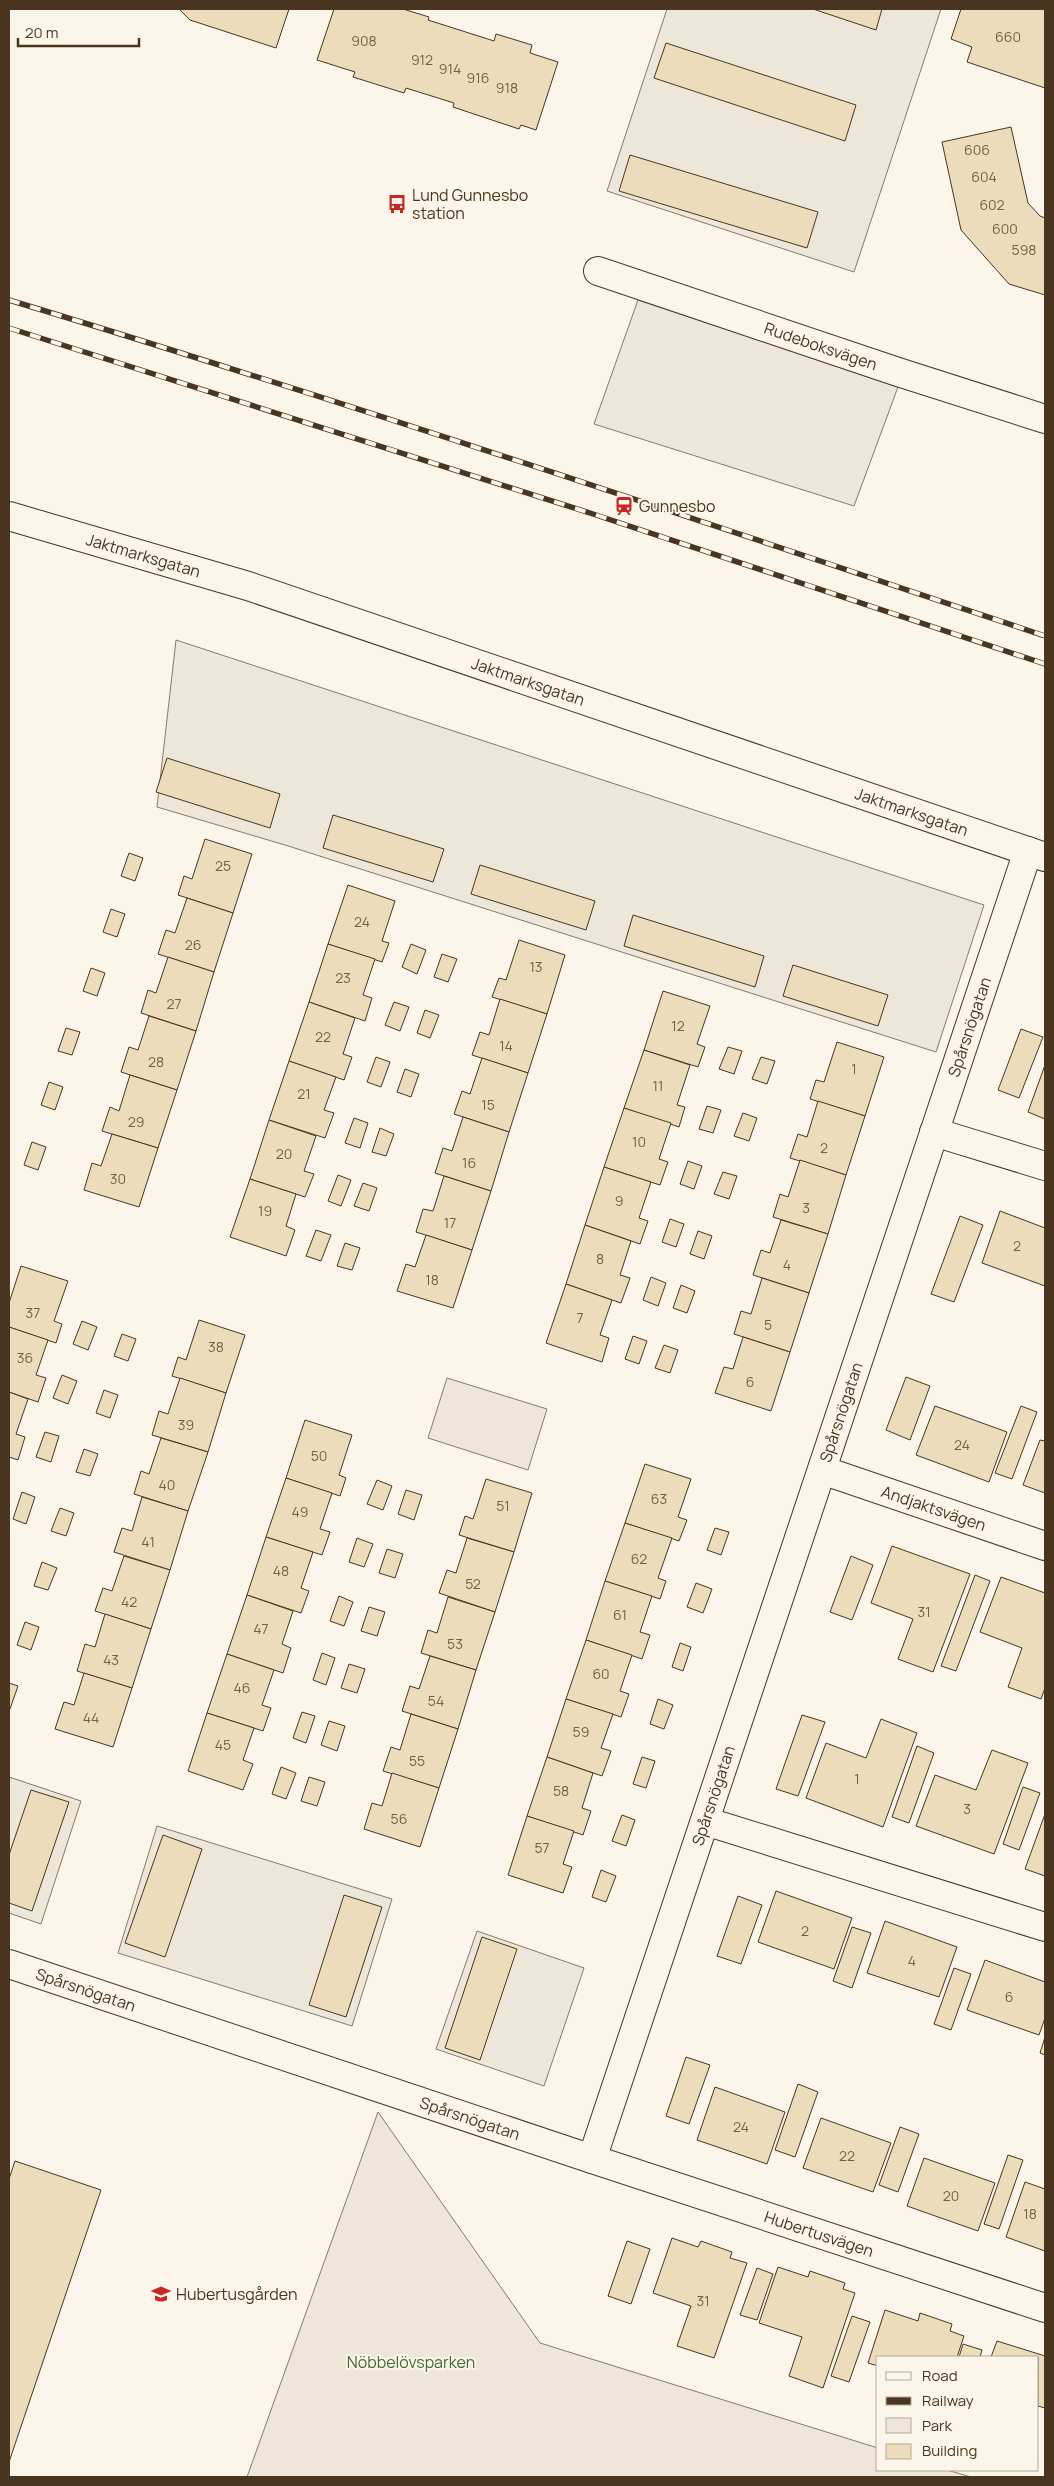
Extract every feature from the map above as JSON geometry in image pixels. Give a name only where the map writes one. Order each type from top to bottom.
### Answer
[{"type":"street","name":"Rudeboksvägen","points":[[598,271],[898,372],[1045,419]]},
{"type":"street","name":"Jaktmarksgatan","points":[[9,516],[248,586],[1037,854]]},
{"type":"street","name":"Spårsnögatan","points":[[9,1964],[592,2158],[934,1132],[1037,854]]},
{"type":"street","points":[[934,1132],[1045,1166]]},
{"type":"street","name":"Andjaktsvägen","points":[[822,1470],[1045,1546]]},
{"type":"street","points":[[705,1821],[1045,1928]]},
{"type":"street","name":"Hubertusvägen","points":[[592,2158],[1045,2308]]},
{"type":"green space","points":[[447,1378],[547,1409],[528,1470],[428,1438]]},
{"type":"green space","name":"Nöbbelövsparken","points":[[378,2112],[540,2343],[876,2447],[876,2471],[950,2471],[971,2477],[247,2477]]},
{"type":"shaded area","points":[[667,9],[941,9],[854,272],[607,191]]},
{"type":"shaded area","points":[[638,300],[898,387],[854,506],[594,424]]},
{"type":"shaded area","points":[[176,640],[984,905],[936,1052],[285,845],[157,807]]},
{"type":"shaded area","points":[[9,1777],[81,1801],[41,1924],[9,1913]]},
{"type":"shaded area","points":[[157,1826],[392,1899],[352,2026],[118,1953]]},
{"type":"shaded area","points":[[477,1931],[584,1968],[544,2086],[436,2049]]},
{"type":"building","points":[[179,9],[289,9],[276,48],[190,20]]},
{"type":"building","points":[[334,9],[403,9],[429,17],[428,20],[494,41],[496,34],[532,45],[530,53],[558,62],[536,130],[521,125],[519,129],[453,107],[454,103],[406,88],[404,93],[353,77],[355,72],[317,60]]},
{"type":"building","points":[[813,9],[882,9],[876,30]]},
{"type":"building","points":[[961,9],[1045,9],[1045,88],[967,62],[972,47],[951,39]]},
{"type":"building","points":[[666,43],[856,105],[845,141],[654,78]]},
{"type":"building","points":[[1011,127],[1028,203],[1040,216],[1045,218],[1045,295],[1009,284],[961,230],[942,142]]},
{"type":"building","points":[[630,155],[818,212],[807,248],[619,191]]},
{"type":"building","points":[[167,758],[280,794],[270,828],[156,792]]},
{"type":"building","points":[[333,815],[444,849],[433,882],[323,848]]},
{"type":"building","points":[[205,839],[252,854],[233,913],[178,895],[184,876],[192,879]]},
{"type":"building","points":[[129,853],[143,858],[135,881],[121,876]]},
{"type":"building","points":[[480,865],[595,901],[586,930],[471,894]]},
{"type":"building","points":[[348,885],[395,901],[382,941],[389,943],[382,962],[328,944]]},
{"type":"building","points":[[187,898],[233,913],[214,972],[158,954],[166,930],[175,933]]},
{"type":"building","points":[[111,909],[125,914],[117,937],[103,932]]},
{"type":"building","points":[[633,915],[764,956],[755,987],[624,946]]},
{"type":"building","points":[[519,940],[565,955],[547,1014],[492,997],[499,978],[506,980]]},
{"type":"building","points":[[328,944],[375,959],[363,995],[372,998],[365,1021],[309,1002]]},
{"type":"building","points":[[411,944],[426,950],[417,974],[402,967]]},
{"type":"building","points":[[442,954],[457,959],[448,982],[434,977]]},
{"type":"building","points":[[168,957],[214,972],[196,1031],[141,1013],[148,990],[156,993]]},
{"type":"building","points":[[793,965],[888,995],[878,1026],[783,996]]},
{"type":"building","points":[[91,968],[105,973],[97,996],[83,991]]},
{"type":"building","points":[[663,991],[710,1006],[697,1044],[705,1047],[698,1067],[644,1050]]},
{"type":"building","points":[[500,999],[547,1014],[528,1073],[472,1055],[480,1032],[489,1035]]},
{"type":"building","points":[[309,1002],[355,1018],[343,1054],[352,1057],[344,1080],[289,1061]]},
{"type":"building","points":[[394,1002],[409,1007],[400,1031],[385,1025]]},
{"type":"building","points":[[425,1010],[439,1015],[430,1038],[417,1033]]},
{"type":"building","points":[[149,1016],[196,1031],[177,1090],[121,1072],[129,1047],[138,1050]]},
{"type":"building","points":[[66,1028],[80,1032],[72,1055],[58,1051]]},
{"type":"building","points":[[1021,1029],[1043,1037],[1019,1098],[998,1090]]},
{"type":"building","points":[[837,1042],[884,1057],[865,1116],[810,1099],[816,1080],[824,1082]]},
{"type":"building","points":[[728,1047],[742,1051],[734,1074],[719,1069]]},
{"type":"building","points":[[644,1050],[690,1065],[677,1105],[685,1107],[679,1127],[624,1108]]},
{"type":"building","points":[[376,1057],[390,1062],[381,1087],[367,1082]]},
{"type":"building","points":[[761,1057],[775,1061],[767,1084],[752,1079]]},
{"type":"building","points":[[482,1058],[528,1073],[509,1132],[454,1114],[462,1091],[470,1094]]},
{"type":"building","points":[[289,1061],[336,1077],[324,1110],[334,1113],[325,1138],[269,1120]]},
{"type":"building","points":[[1045,1065],[1045,1119],[1028,1112]]},
{"type":"building","points":[[405,1069],[419,1074],[411,1097],[397,1092]]},
{"type":"building","points":[[130,1075],[177,1090],[158,1148],[102,1131],[110,1107],[119,1111]]},
{"type":"building","points":[[49,1082],[63,1087],[55,1110],[41,1105]]},
{"type":"building","points":[[818,1101],[865,1116],[846,1175],[790,1158],[798,1134],[807,1137]]},
{"type":"building","points":[[707,1106],[721,1110],[713,1133],[699,1129]]},
{"type":"building","points":[[624,1108],[671,1123],[659,1159],[668,1162],[660,1185],[604,1167]]},
{"type":"building","points":[[743,1113],[757,1118],[749,1141],[734,1136]]},
{"type":"building","points":[[463,1117],[509,1132],[491,1191],[435,1173],[443,1148],[452,1151]]},
{"type":"building","points":[[354,1118],[368,1123],[360,1148],[345,1143]]},
{"type":"building","points":[[269,1120],[316,1136],[304,1171],[314,1174],[305,1197],[250,1179]]},
{"type":"building","points":[[380,1128],[394,1134],[386,1156],[372,1152]]},
{"type":"building","points":[[112,1134],[158,1148],[139,1207],[84,1190],[92,1163],[101,1166]]},
{"type":"building","points":[[32,1142],[46,1147],[38,1170],[24,1165]]},
{"type":"building","points":[[800,1160],[846,1175],[828,1234],[773,1217],[780,1194],[788,1197]]},
{"type":"building","points":[[688,1161],[702,1166],[694,1189],[680,1184]]},
{"type":"building","points":[[604,1167],[651,1182],[639,1218],[648,1221],[640,1244],[585,1225]]},
{"type":"building","points":[[723,1172],[737,1176],[729,1199],[714,1194]]},
{"type":"building","points":[[338,1175],[351,1180],[341,1206],[328,1201]]},
{"type":"building","points":[[444,1176],[491,1191],[472,1250],[416,1232],[423,1209],[433,1211]]},
{"type":"building","points":[[250,1179],[296,1194],[286,1226],[295,1230],[286,1256],[230,1237]]},
{"type":"building","points":[[363,1183],[377,1188],[369,1211],[354,1206]]},
{"type":"building","points":[[1000,1211],[1045,1228],[1045,1286],[982,1263]]},
{"type":"building","points":[[960,1216],[983,1225],[954,1302],[931,1294]]},
{"type":"building","points":[[670,1219],[684,1224],[676,1247],[662,1242]]},
{"type":"building","points":[[781,1220],[828,1234],[809,1293],[753,1275],[761,1250],[770,1253]]},
{"type":"building","points":[[585,1225],[631,1241],[620,1275],[630,1278],[621,1303],[566,1284]]},
{"type":"building","points":[[316,1230],[331,1235],[321,1261],[306,1256]]},
{"type":"building","points":[[698,1231],[712,1236],[704,1259],[690,1254]]},
{"type":"building","points":[[426,1235],[472,1250],[453,1308],[397,1291],[406,1264],[415,1267]]},
{"type":"building","points":[[345,1243],[360,1248],[352,1270],[337,1266]]},
{"type":"building","points":[[21,1266],[68,1281],[54,1321],[62,1324],[56,1343],[9,1327],[9,1303]]},
{"type":"building","points":[[651,1277],[666,1283],[658,1306],[643,1300]]},
{"type":"building","points":[[762,1278],[809,1293],[790,1352],[734,1334],[741,1311],[751,1314]]},
{"type":"building","points":[[566,1284],[612,1300],[600,1335],[609,1338],[602,1362],[546,1343]]},
{"type":"building","points":[[681,1285],[695,1291],[687,1313],[673,1308]]},
{"type":"building","points":[[199,1320],[245,1335],[226,1393],[172,1376],[178,1357],[186,1360]]},
{"type":"building","points":[[82,1321],[97,1327],[88,1350],[73,1344]]},
{"type":"building","points":[[9,1327],[48,1340],[36,1375],[46,1378],[38,1402],[9,1392]]},
{"type":"building","points":[[122,1334],[136,1339],[128,1361],[114,1356]]},
{"type":"building","points":[[633,1336],[647,1341],[639,1364],[625,1359]]},
{"type":"building","points":[[743,1337],[790,1352],[771,1411],[715,1393],[724,1367],[733,1369]]},
{"type":"building","points":[[664,1345],[678,1350],[670,1373],[655,1368]]},
{"type":"building","points":[[62,1375],[77,1381],[68,1404],[53,1398]]},
{"type":"building","points":[[906,1377],[930,1386],[910,1440],[886,1430]]},
{"type":"building","points":[[180,1378],[226,1393],[208,1452],[152,1435],[159,1411],[168,1414]]},
{"type":"building","points":[[104,1390],[118,1395],[110,1418],[96,1413]]},
{"type":"building","points":[[9,1392],[28,1399],[16,1434],[25,1437],[18,1460],[9,1457]]},
{"type":"building","points":[[935,1406],[1007,1432],[989,1482],[916,1455]]},
{"type":"building","points":[[1021,1406],[1037,1412],[1012,1479],[995,1473]]},
{"type":"building","points":[[305,1420],[352,1435],[339,1475],[346,1478],[340,1496],[286,1478]]},
{"type":"building","points":[[45,1432],[59,1436],[51,1462],[36,1457]]},
{"type":"building","points":[[161,1438],[208,1452],[188,1511],[134,1494],[141,1471],[149,1474]]},
{"type":"building","points":[[1040,1440],[1045,1441],[1045,1493],[1023,1485]]},
{"type":"building","points":[[84,1449],[98,1454],[90,1476],[76,1472]]},
{"type":"building","points":[[645,1464],[691,1479],[678,1517],[687,1520],[679,1541],[625,1523]]},
{"type":"building","points":[[286,1478],[332,1493],[320,1529],[330,1532],[322,1555],[266,1537]]},
{"type":"building","points":[[486,1479],[532,1493],[514,1552],[459,1535],[465,1516],[473,1519]]},
{"type":"building","points":[[377,1480],[392,1486],[383,1510],[367,1504]]},
{"type":"building","points":[[406,1490],[422,1495],[414,1520],[398,1514]]},
{"type":"building","points":[[22,1492],[35,1497],[26,1524],[13,1519]]},
{"type":"building","points":[[142,1497],[188,1511],[170,1570],[114,1552],[122,1528],[132,1531]]},
{"type":"building","points":[[60,1508],[74,1513],[66,1536],[51,1531]]},
{"type":"building","points":[[625,1523],[672,1538],[658,1578],[666,1581],[660,1599],[605,1581]]},
{"type":"building","points":[[715,1528],[729,1532],[721,1555],[707,1550]]},
{"type":"building","points":[[266,1537],[313,1552],[301,1588],[309,1591],[301,1613],[247,1595]]},
{"type":"building","points":[[357,1538],[373,1544],[364,1567],[349,1562]]},
{"type":"building","points":[[467,1538],[514,1552],[495,1612],[439,1593],[447,1570],[456,1573]]},
{"type":"building","points":[[892,1546],[970,1574],[933,1672],[898,1659],[913,1619],[871,1603]]},
{"type":"building","points":[[387,1549],[403,1554],[395,1578],[379,1573]]},
{"type":"building","points":[[124,1556],[170,1570],[151,1629],[95,1611],[103,1588],[112,1591]]},
{"type":"building","points":[[851,1556],[873,1565],[852,1620],[830,1612]]},
{"type":"building","points":[[42,1562],[57,1568],[48,1590],[34,1586]]},
{"type":"building","points":[[975,1575],[990,1581],[956,1671],[941,1666]]},
{"type":"building","points":[[1001,1577],[1045,1593],[1045,1688],[1041,1699],[1008,1687],[1022,1648],[980,1632]]},
{"type":"building","points":[[605,1581],[652,1596],[640,1632],[650,1635],[642,1659],[586,1640]]},
{"type":"building","points":[[696,1583],[712,1589],[703,1613],[687,1607]]},
{"type":"building","points":[[247,1595],[293,1611],[282,1644],[291,1648],[283,1673],[227,1654]]},
{"type":"building","points":[[339,1596],[353,1602],[344,1626],[330,1621]]},
{"type":"building","points":[[448,1597],[495,1612],[476,1670],[421,1653],[428,1630],[437,1633]]},
{"type":"building","points":[[369,1607],[385,1612],[377,1636],[361,1631]]},
{"type":"building","points":[[105,1614],[151,1629],[132,1688],[77,1671],[85,1644],[95,1647]]},
{"type":"building","points":[[25,1622],[39,1627],[31,1650],[17,1645]]},
{"type":"building","points":[[586,1640],[632,1655],[620,1691],[629,1694],[621,1717],[566,1699]]},
{"type":"building","points":[[680,1643],[691,1647],[683,1671],[672,1667]]},
{"type":"building","points":[[322,1653],[335,1658],[326,1685],[313,1680]]},
{"type":"building","points":[[227,1654],[274,1670],[262,1705],[271,1708],[263,1731],[207,1713]]},
{"type":"building","points":[[430,1656],[476,1670],[458,1729],[402,1711],[410,1686],[419,1689]]},
{"type":"building","points":[[349,1664],[365,1669],[357,1693],[341,1688]]},
{"type":"building","points":[[84,1673],[132,1688],[113,1747],[55,1729],[64,1702],[74,1705]]},
{"type":"building","points":[[9,1683],[18,1686],[10,1709],[9,1709]]},
{"type":"building","points":[[566,1699],[613,1714],[601,1748],[611,1751],[602,1776],[547,1757]]},
{"type":"building","points":[[658,1699],[673,1705],[664,1729],[650,1724]]},
{"type":"building","points":[[302,1712],[315,1716],[306,1743],[293,1738]]},
{"type":"building","points":[[207,1713],[254,1728],[243,1760],[253,1764],[243,1790],[188,1771]]},
{"type":"building","points":[[411,1714],[458,1729],[439,1788],[383,1771],[391,1747],[400,1750]]},
{"type":"building","points":[[802,1715],[825,1722],[798,1796],[776,1789]]},
{"type":"building","points":[[881,1719],[917,1733],[883,1827],[806,1798],[826,1743],[866,1758]]},
{"type":"building","points":[[329,1721],[345,1726],[337,1751],[321,1745]]},
{"type":"building","points":[[917,1746],[934,1753],[909,1823],[892,1817]]},
{"type":"building","points":[[992,1750],[1028,1763],[994,1854],[916,1826],[935,1775],[976,1790]]},
{"type":"building","points":[[547,1757],[593,1773],[582,1808],[591,1811],[583,1835],[527,1816]]},
{"type":"building","points":[[642,1757],[655,1761],[646,1788],[633,1784]]},
{"type":"building","points":[[281,1767],[296,1773],[286,1799],[272,1794]]},
{"type":"building","points":[[392,1773],[439,1788],[420,1847],[364,1829],[372,1803],[382,1806]]},
{"type":"building","points":[[309,1777],[325,1782],[317,1806],[301,1801]]},
{"type":"building","points":[[1023,1787],[1040,1793],[1019,1850],[1003,1844]]},
{"type":"building","points":[[31,1790],[69,1802],[32,1911],[9,1903],[9,1855]]},
{"type":"building","points":[[1045,1814],[1045,1876],[1025,1869]]},
{"type":"building","points":[[622,1815],[635,1820],[626,1846],[612,1841]]},
{"type":"building","points":[[527,1816],[574,1831],[563,1864],[572,1867],[563,1893],[508,1875]]},
{"type":"building","points":[[163,1835],[202,1849],[165,1957],[125,1943]]},
{"type":"building","points":[[601,1870],[616,1876],[606,1902],[592,1897]]},
{"type":"building","points":[[776,1891],[852,1918],[834,1969],[758,1942]]},
{"type":"building","points":[[344,1895],[382,1907],[346,2017],[309,2005]]},
{"type":"building","points":[[738,1896],[762,1905],[741,1964],[717,1956]]},
{"type":"building","points":[[885,1921],[957,1947],[939,1997],[867,1973]]},
{"type":"building","points":[[852,1927],[871,1933],[852,1988],[833,1981]]},
{"type":"building","points":[[482,1937],[517,1949],[480,2060],[445,2048]]},
{"type":"building","points":[[985,1960],[1045,1982],[1045,2018],[1039,2035],[967,2010]]},
{"type":"building","points":[[954,1968],[971,1974],[951,2030],[934,2024]]},
{"type":"building","points":[[1045,2037],[1045,2055],[1040,2053]]},
{"type":"building","points":[[686,2057],[710,2065],[689,2124],[666,2116]]},
{"type":"building","points":[[798,2084],[818,2092],[795,2157],[775,2150]]},
{"type":"building","points":[[715,2087],[785,2112],[767,2164],[697,2140]]},
{"type":"building","points":[[821,2118],[891,2143],[873,2192],[803,2168]]},
{"type":"building","points":[[900,2127],[919,2134],[898,2192],[879,2185]]},
{"type":"building","points":[[1008,2155],[1023,2160],[999,2229],[984,2224]]},
{"type":"building","points":[[924,2158],[995,2183],[978,2231],[907,2206]]},
{"type":"building","points":[[15,2161],[101,2190],[9,2462],[9,2179]]},
{"type":"building","points":[[1025,2182],[1045,2189],[1045,2251],[1006,2237]]},
{"type":"building","points":[[672,2238],[698,2247],[701,2241],[732,2252],[730,2258],[747,2263],[714,2358],[677,2346],[691,2306],[653,2293]]},
{"type":"building","points":[[627,2241],[650,2249],[631,2304],[608,2296]]},
{"type":"building","points":[[778,2267],[808,2277],[810,2271],[845,2283],[843,2289],[855,2293],[823,2388],[789,2376],[802,2337],[759,2323]]},
{"type":"building","points":[[757,2268],[773,2274],[757,2320],[740,2315]]},
{"type":"building","points":[[885,2310],[918,2321],[920,2313],[952,2324],[950,2331],[964,2336],[957,2356],[876,2356],[876,2365],[868,2363]]},
{"type":"building","points":[[852,2316],[870,2322],[849,2382],[831,2376]]},
{"type":"building","points":[[997,2341],[1045,2356],[1045,2408],[1039,2406],[1039,2356],[991,2356]]},
{"type":"building","points":[[963,2344],[982,2350],[980,2356],[959,2356]]},
{"type":"railway","points":[[9,300],[399,422],[1045,636]]},
{"type":"railway","points":[[9,328],[593,514],[1045,664]]},
{"type":"place","name":"Lund Gunnesbo station","points":[[397,204]]},
{"type":"place","name":"Gunnesbo","points":[[624,506]]},
{"type":"place","name":"Hubertusgården","points":[[161,2294]]}]
